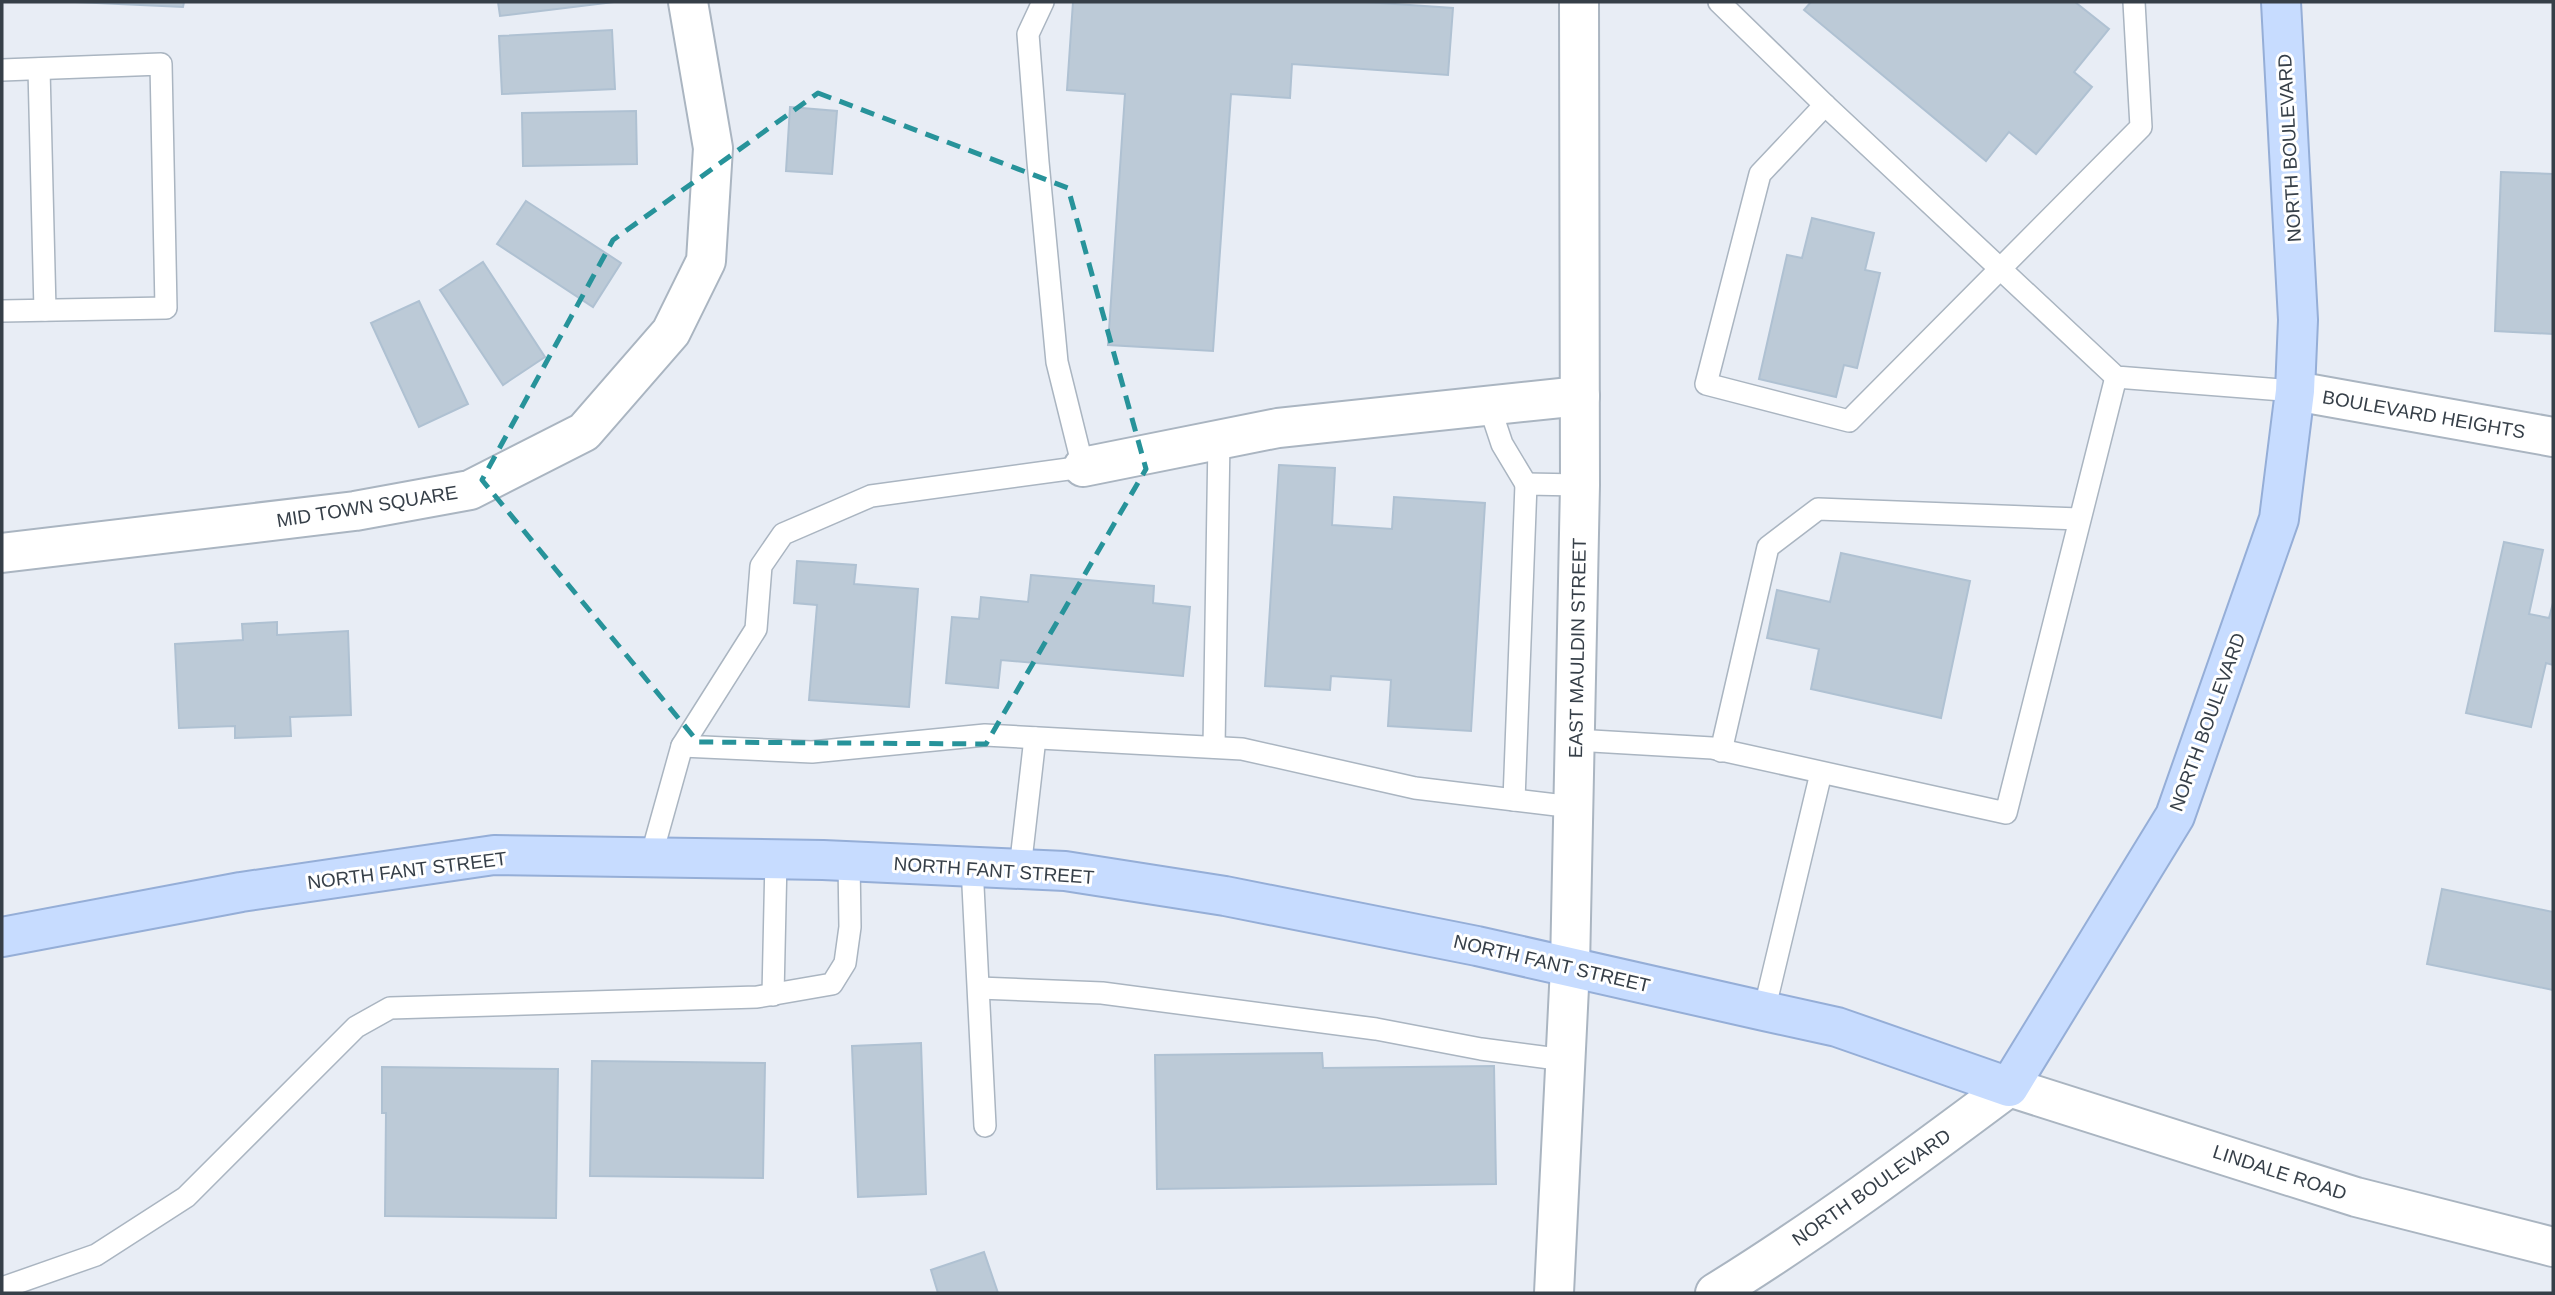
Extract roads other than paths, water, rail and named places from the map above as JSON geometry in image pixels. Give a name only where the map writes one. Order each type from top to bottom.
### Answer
[{"type":"main road","name":"NORTH BOULEVARD","points":[[2010,1087],[2175,816],[2279,519],[2295,391],[2298,320],[2281,2]]},
{"type":"main road","name":"NORTH FANT STREET","points":[[2,937],[241,892],[495,855],[849,861],[1065,871],[1225,896],[1477,946],[1837,1027],[2010,1087]]},
{"type":"street","name":"MID TOWN SQUARE","points":[[2,553],[355,511],[470,490],[584,432],[671,332],[706,261],[713,148],[688,2]]},
{"type":"street","name":"EAST MAULDIN STREET","points":[[1554,1293],[1570,967],[1580,485],[1579,2]]},
{"type":"street","name":"BOULEVARD HEIGHTS","points":[[2295,391],[2553,436]]},
{"type":"street","points":[[1083,467],[1278,428],[1580,396]]},
{"type":"street","name":"LINDALE ROAD","points":[[2010,1087],[2356,1197],[2553,1247]]},
{"type":"street","name":"NORTH BOULEVARD","points":[[1715,1293],[1756,1268],[2010,1087]]},
{"type":"lane","points":[[651,858],[682,746],[757,629],[761,566],[783,534],[871,496],[1083,467],[1058,362],[1038,162],[1028,34],[1043,2]]},
{"type":"lane","points":[[1719,2],[1999,270],[2116,377],[2295,391]]},
{"type":"lane","points":[[1825,105],[1760,174],[1706,384],[1849,421],[2141,127],[2134,2]]},
{"type":"lane","points":[[2,70],[161,64],[166,308],[2,311]]},
{"type":"lane","points":[[39,69],[45,310]]},
{"type":"lane","points":[[1575,740],[1721,751],[2006,813],[2116,377]]},
{"type":"lane","points":[[1489,405],[1502,444],[1526,484],[1514,800]]},
{"type":"lane","points":[[1214,747],[1219,439]]},
{"type":"lane","points":[[1526,484],[1580,485]]},
{"type":"lane","points":[[1721,751],[1768,547],[1818,509],[2079,519]]},
{"type":"lane","points":[[682,746],[812,752],[985,735],[1214,747],[1242,749],[1415,788],[1573,807]]},
{"type":"lane","points":[[1020,869],[1035,738]]},
{"type":"lane","points":[[1764,1011],[1821,773]]},
{"type":"lane","points":[[773,995],[776,859]]},
{"type":"lane","points":[[2,1288],[96,1255],[186,1196],[356,1027],[390,1008],[757,998],[832,984],[845,963],[850,927],[849,861]]},
{"type":"lane","points":[[972,866],[985,1126]]},
{"type":"lane","points":[[979,988],[1102,993],[1376,1029],[1482,1049],[1565,1060]]}]
